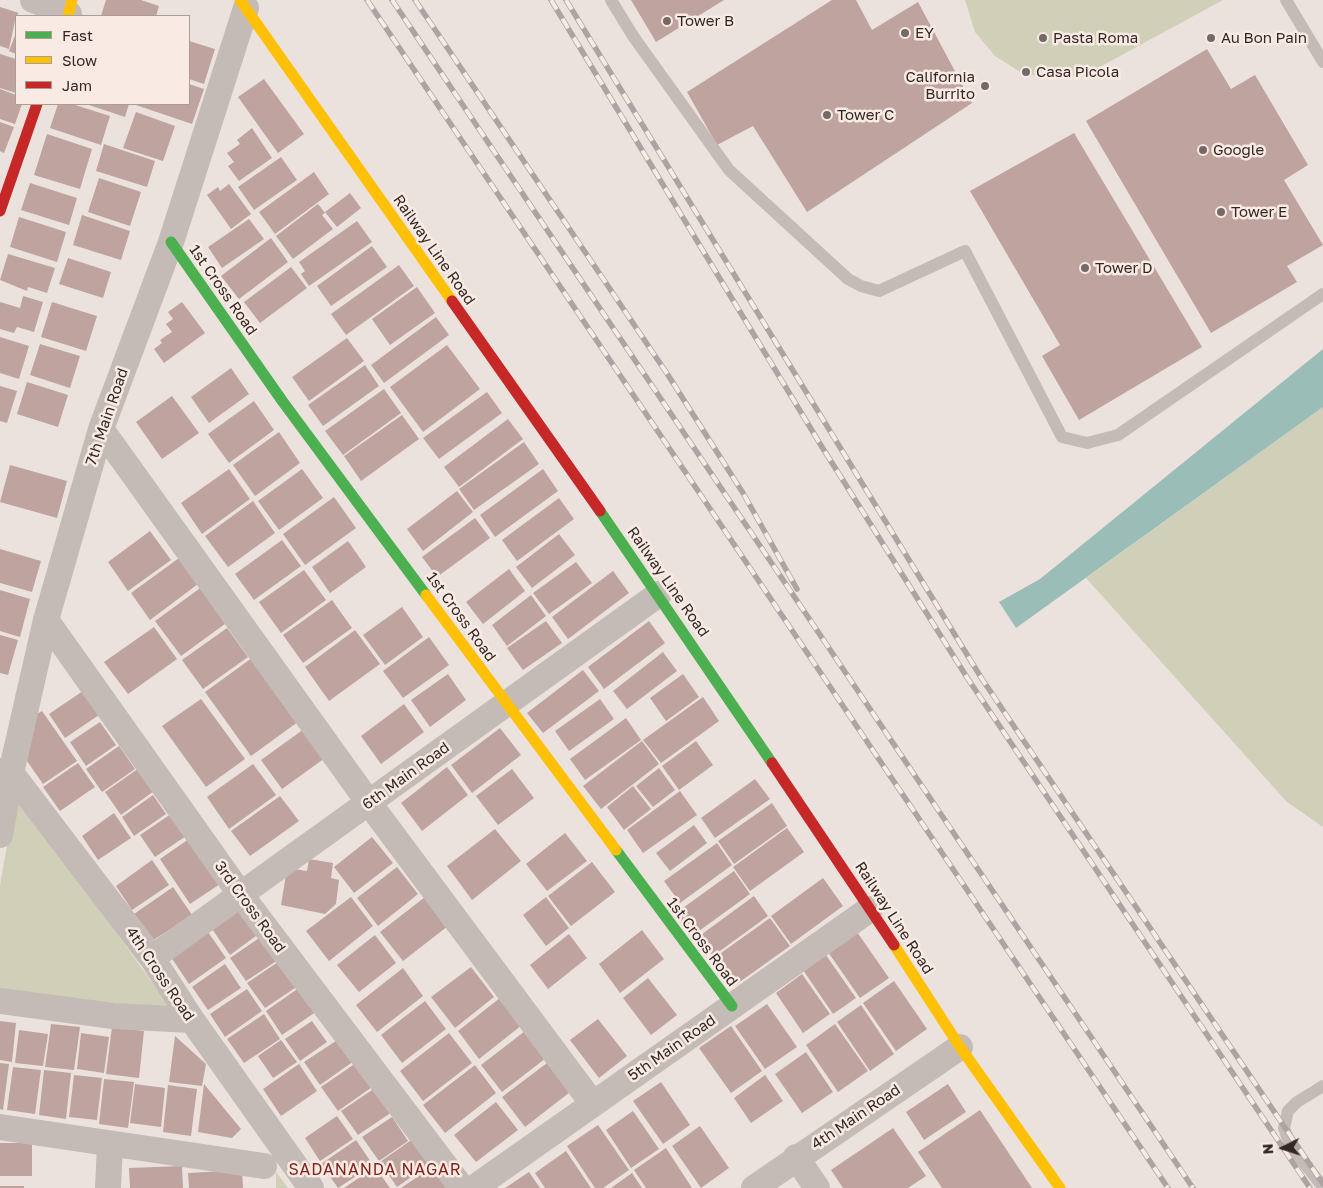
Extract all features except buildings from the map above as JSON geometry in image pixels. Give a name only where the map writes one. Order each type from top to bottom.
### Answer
[{"type":"main road","name":"Railway Line Road","points":[[243,4],[659,594],[960,1047],[1060,1188]]},
{"type":"main road","points":[[0,211],[37,105]]},
{"type":"main road","name":"1st Cross Road","points":[[171,242],[283,402],[732,1006]]},
{"type":"street","points":[[33,0],[70,10]]},
{"type":"street","name":"7th Main Road","points":[[0,835],[6,772],[46,620],[101,429],[171,242],[243,4]]},
{"type":"street","points":[[101,429],[369,803],[593,1104]]},
{"type":"street","name":"6th Main Road","points":[[152,958],[659,594]]},
{"type":"street","name":"3rd Cross Road","points":[[46,620],[240,895],[462,1188]]},
{"type":"street","name":"4th Cross Road","points":[[6,772],[152,958],[192,1020],[311,1188]]},
{"type":"street","name":"5th Main Road","points":[[474,1188],[870,909]]},
{"type":"street","points":[[0,1001],[121,1017],[192,1020]]},
{"type":"street","name":"4th Main Road","points":[[754,1188],[796,1157],[960,1047]]},
{"type":"street","points":[[0,1127],[110,1144],[264,1177],[294,1166]]},
{"type":"street","points":[[108,1188],[110,1144]]},
{"type":"street","points":[[796,1157],[817,1188]]},
{"type":"lane","points":[[611,0],[633,36],[729,170],[848,279],[861,286],[879,291],[965,251],[1062,437],[1087,443],[1118,435],[1323,294]]},
{"type":"lane","points":[[1286,0],[1323,62]]},
{"type":"lane","points":[[1323,1086],[1297,1102],[1288,1111],[1284,1128],[1290,1144],[1323,1187]]},
{"type":"green space","points":[[965,0],[1223,0],[1085,75],[1053,79],[1022,73],[995,56],[975,32]]},
{"type":"green space","points":[[1323,407],[1323,827],[1287,802],[1086,578]]},
{"type":"green space","points":[[16,794],[172,1010],[0,990],[0,885]]},
{"type":"green space","points":[[276,1172],[288,1188],[276,1188]]},
{"type":"water","points":[[1323,349],[1323,407],[1016,628],[999,602],[1040,579]]},
{"type":"railway","points":[[367,0],[1168,1188]]},
{"type":"railway","points":[[392,0],[1193,1188]]},
{"type":"railway","points":[[415,0],[668,375],[743,493],[797,589]]},
{"type":"railway","points":[[551,0],[822,447],[968,679],[1310,1188]]},
{"type":"railway","points":[[566,0],[982,679],[1323,1184]]},
{"type":"traffic: fast","points":[[171,242],[283,402],[426,595]]},
{"type":"traffic: fast","points":[[600,511],[772,763]]},
{"type":"traffic: fast","points":[[616,850],[732,1006]]},
{"type":"traffic: slow","points":[[68,15],[72,0]]},
{"type":"traffic: slow","points":[[240,0],[452,301]]},
{"type":"traffic: slow","points":[[426,595],[616,850]]},
{"type":"traffic: slow","points":[[894,945],[960,1047],[1060,1188]]},
{"type":"traffic: jam","points":[[0,211],[37,105]]},
{"type":"traffic: jam","points":[[452,301],[600,511]]},
{"type":"traffic: jam","points":[[772,763],[894,945]]},
{"type":"place","name":"Tower B","points":[[667,21]]},
{"type":"place","name":"EY","points":[[905,33]]},
{"type":"place","name":"Pasta Roma","points":[[1043,38]]},
{"type":"place","name":"Au Bon Pain","points":[[1211,38]]},
{"type":"place","name":"Casa Picola","points":[[1026,72]]},
{"type":"place","name":"California Burrito","points":[[985,86]]},
{"type":"place","name":"Tower C","points":[[827,115]]},
{"type":"place","name":"Google","points":[[1203,150]]},
{"type":"place","name":"Tower E","points":[[1221,212]]},
{"type":"place","name":"Tower D","points":[[1085,268]]},
{"type":"district","name":"SADANANDA NAGAR","points":[[375,1170]]}]
